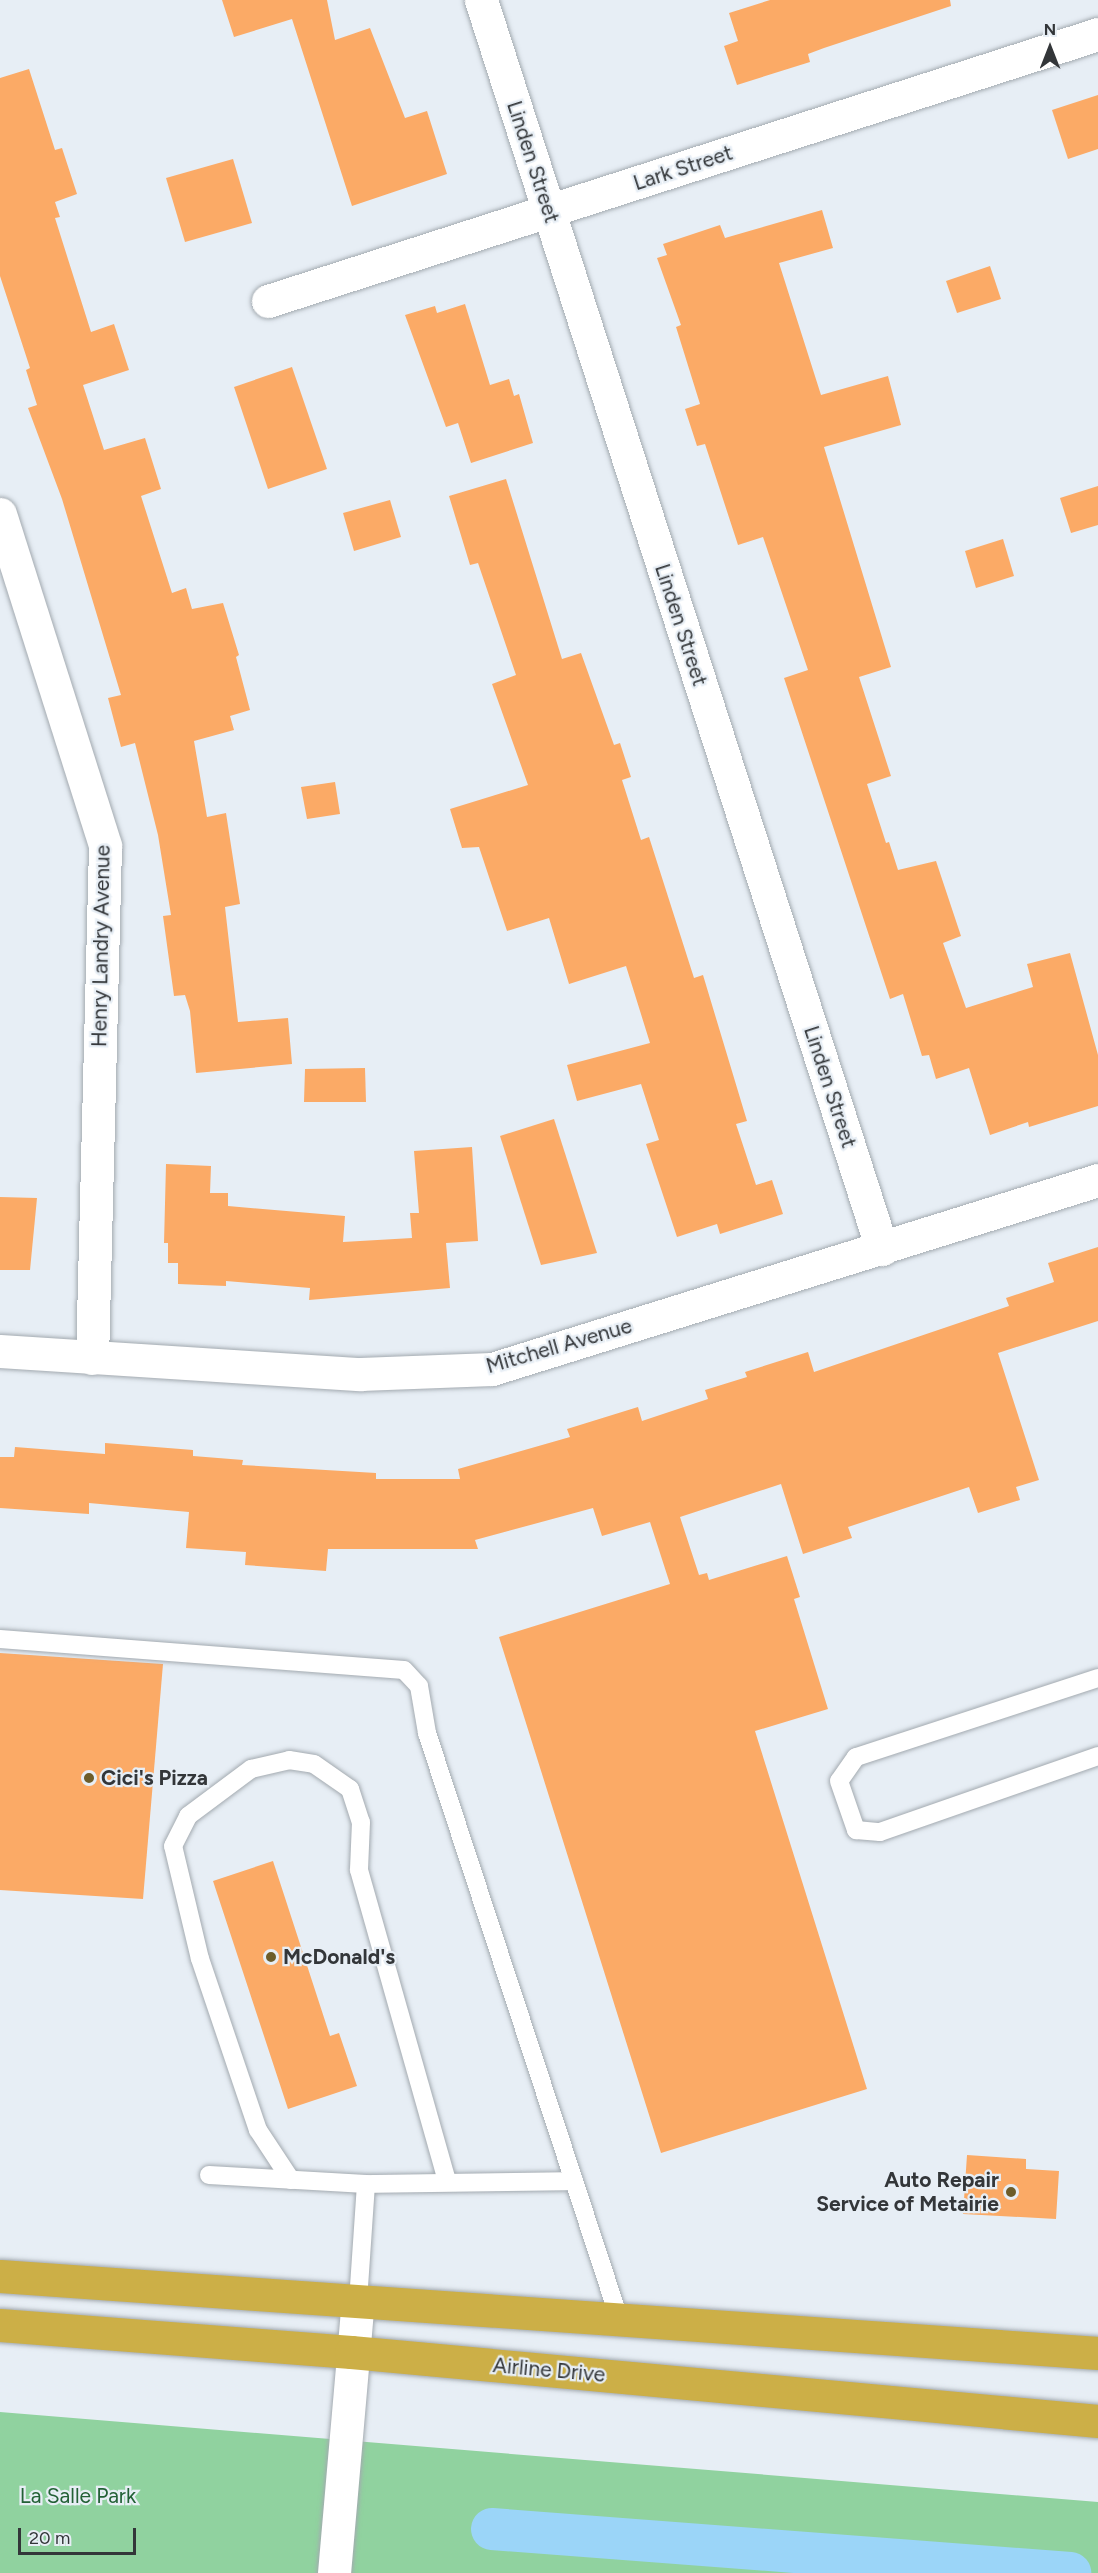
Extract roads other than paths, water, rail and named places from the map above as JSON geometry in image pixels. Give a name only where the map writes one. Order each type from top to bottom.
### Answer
[{"type":"highway","points":[[0,2276],[1098,2353]]},
{"type":"highway","name":"Airline Drive","points":[[0,2325],[351,2352],[1098,2421]]},
{"type":"street","name":"Linden Street","points":[[481,0],[882,1250]]},
{"type":"street","name":"Lark Street","points":[[268,301],[1098,34]]},
{"type":"street","name":"Henry Landry Avenue","points":[[0,514],[105,846],[92,1358]]},
{"type":"street","name":"Mitchell Avenue","points":[[0,1352],[360,1374],[492,1369],[882,1250],[1098,1180]]},
{"type":"street","points":[[334,2573],[351,2352],[358,2301]]},
{"type":"lane","points":[[0,1639],[404,1670],[419,1686],[427,1733],[619,2318]]},
{"type":"lane","points":[[1098,1678],[856,1757],[838,1781],[856,1830],[880,1832],[1098,1756]]},
{"type":"lane","points":[[291,2180],[258,2130],[200,1959],[173,1846],[188,1816],[251,1769],[289,1760],[314,1764],[350,1789],[361,1822],[359,1870],[447,2182]]},
{"type":"lane","points":[[209,2175],[366,2184],[574,2181]]},
{"type":"lane","points":[[358,2301],[366,2184]]},
{"type":"waterway","points":[[492,2529],[1070,2573]]},
{"type":"place","name":"Cici's Pizza","points":[[89,1778]]},
{"type":"place","name":"McDonald's","points":[[271,1957]]},
{"type":"place","name":"Auto Repair Service of Metairie","points":[[1011,2192]]},
{"type":"park label","name":"La Salle Park","points":[[78,2496]]}]
